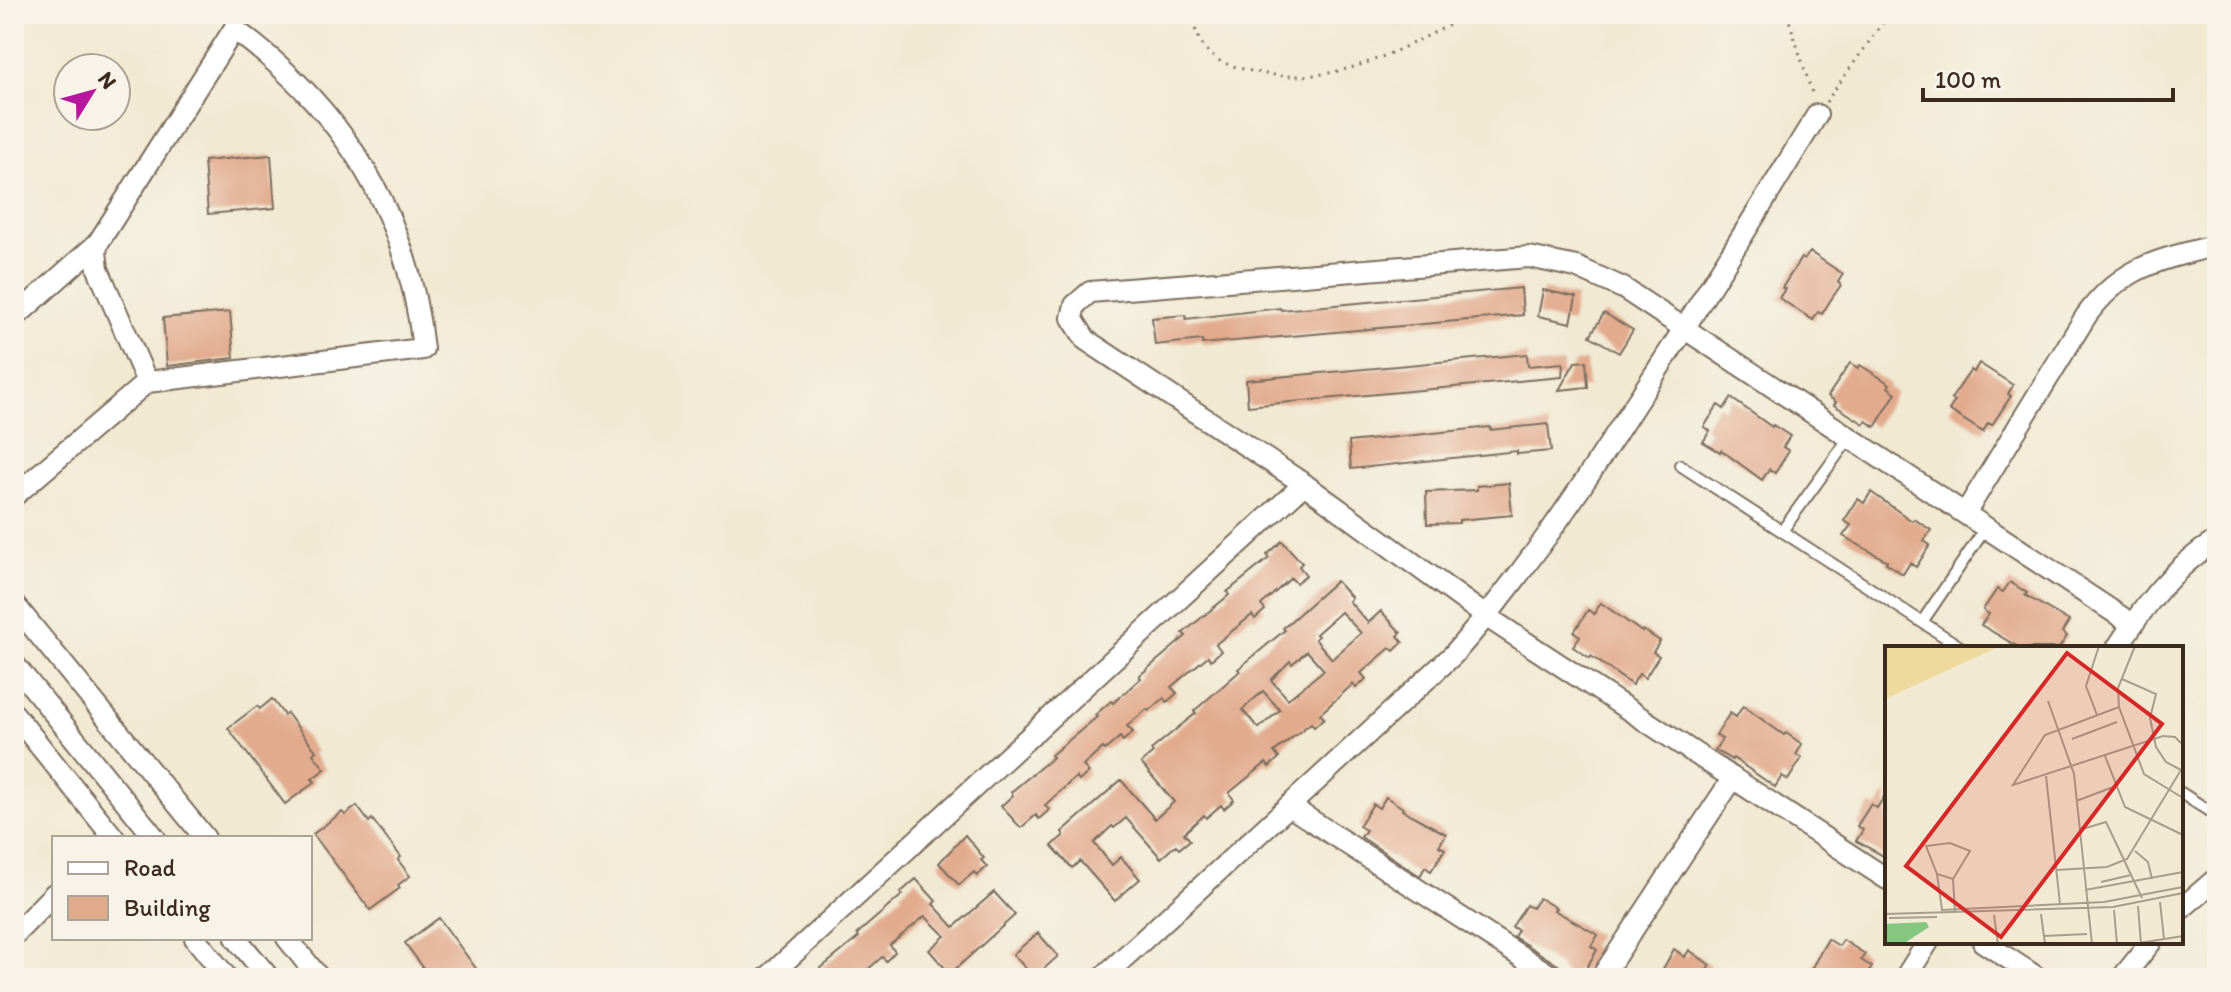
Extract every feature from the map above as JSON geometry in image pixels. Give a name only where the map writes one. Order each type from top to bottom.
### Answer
[{"type":"street","points":[[14,318],[98,243],[234,29],[293,78],[333,122],[371,179],[404,252],[416,300],[423,349],[147,382],[14,496]]},
{"type":"street","points":[[1108,977],[1453,655],[1487,617],[1553,531],[1684,330],[1817,115]]},
{"type":"street","points":[[98,243],[98,269],[147,382]]},
{"type":"street","points":[[1966,512],[2086,316],[2104,293],[2148,264],[2217,245]]},
{"type":"street","points":[[1885,878],[1487,617],[1304,484],[1086,340],[1072,318],[1075,305],[1090,292],[1529,257],[1576,267],[1608,280],[1966,512],[2132,624]]},
{"type":"street","points":[[767,978],[1304,484]]},
{"type":"street","points":[[2118,646],[2169,578],[2217,540]]},
{"type":"street","points":[[14,604],[203,836]]},
{"type":"street","points":[[14,664],[153,836]]},
{"type":"street","points":[[14,714],[111,836]]},
{"type":"street","points":[[1601,978],[1733,778]]},
{"type":"street","points":[[1289,806],[1554,978]]},
{"type":"street","points":[[2183,907],[2217,878]]},
{"type":"street","points":[[14,935],[52,896]]},
{"type":"street","points":[[197,940],[227,978]]},
{"type":"street","points":[[238,940],[269,978]]},
{"type":"street","points":[[289,940],[319,978]]},
{"type":"street","points":[[1905,978],[1927,944]]},
{"type":"street","points":[[1986,944],[2038,978]]},
{"type":"street","points":[[2122,978],[2149,944]]},
{"type":"lane","points":[[1782,531],[1850,437]]},
{"type":"lane","points":[[1680,465],[1959,646]]},
{"type":"lane","points":[[1922,622],[1987,526]]},
{"type":"lane","points":[[2183,794],[2217,816]]},
{"type":"path","points":[[1190,14],[1200,41],[1216,60],[1274,77],[1321,76],[1366,63],[1472,14]]},
{"type":"path","points":[[1787,14],[1806,68],[1817,115]]},
{"type":"path","points":[[1817,115],[1889,14]]},
{"type":"building","points":[[271,155],[275,208],[208,214],[204,161]]},
{"type":"building","points":[[1810,252],[1843,274],[1838,282],[1841,285],[1822,314],[1818,312],[1813,320],[1779,298],[1801,258],[1804,260]]},
{"type":"building","points":[[1521,288],[1523,315],[1202,344],[1202,340],[1155,345],[1152,318],[1185,315],[1186,319]]},
{"type":"building","points":[[1543,290],[1576,297],[1571,323],[1538,316]]},
{"type":"building","points":[[230,312],[234,358],[167,366],[163,318]]},
{"type":"building","points":[[1604,313],[1633,330],[1619,353],[1590,336]]},
{"type":"building","points":[[1527,354],[1528,366],[1563,363],[1562,377],[1248,406],[1246,380]]},
{"type":"building","points":[[1586,361],[1588,387],[1559,390],[1575,362]]},
{"type":"building","points":[[1850,363],[1858,368],[1860,365],[1890,384],[1888,387],[1896,393],[1875,427],[1866,421],[1864,424],[1834,405],[1836,402],[1828,396]]},
{"type":"building","points":[[1979,363],[2013,385],[2008,394],[2011,396],[1992,425],[1988,423],[1983,432],[1949,410],[1955,401],[1951,399]]},
{"type":"building","points":[[1731,398],[1790,436],[1783,447],[1789,451],[1775,473],[1769,469],[1762,480],[1721,450],[1703,442],[1710,431],[1704,427],[1718,405],[1724,409]]},
{"type":"building","points":[[1548,424],[1551,451],[1517,454],[1517,451],[1351,469],[1349,442]]},
{"type":"building","points":[[1509,483],[1512,515],[1427,524],[1426,492],[1477,490],[1477,486]]},
{"type":"building","points":[[1871,492],[1912,521],[1914,519],[1931,530],[1924,541],[1930,545],[1916,567],[1910,563],[1903,574],[1887,561],[1843,536],[1851,525],[1844,521],[1858,499],[1864,503]]},
{"type":"building","points":[[1282,541],[1302,563],[1299,566],[1306,575],[1296,583],[1291,578],[1261,605],[1265,610],[1255,619],[1252,615],[1216,644],[1221,651],[1211,660],[1208,656],[1171,687],[1177,693],[1167,702],[1164,698],[1149,711],[1147,709],[1127,726],[1133,732],[1123,741],[1120,737],[1105,750],[1103,748],[1083,766],[1089,772],[1079,781],[1076,777],[1045,805],[1049,810],[1039,819],[1036,815],[1021,828],[1001,806],[1013,795],[1011,792],[1097,717],[1095,715],[1141,678],[1139,676],[1186,636],[1183,633],[1269,558],[1267,555]]},
{"type":"building","points":[[1336,581],[1352,598],[1349,601],[1368,623],[1381,611],[1401,633],[1398,636],[1403,642],[1394,651],[1390,648],[1361,673],[1366,679],[1356,688],[1353,684],[1320,714],[1324,718],[1314,727],[1311,723],[1274,752],[1279,758],[1269,767],[1266,763],[1229,793],[1234,800],[1224,809],[1221,805],[1206,818],[1204,815],[1184,833],[1190,840],[1179,849],[1176,845],[1161,858],[1126,818],[1114,828],[1112,826],[1094,843],[1112,865],[1121,857],[1140,879],[1115,901],[1080,861],[1072,868],[1052,846],[1064,835],[1062,832],[1121,780],[1155,819],[1174,802],[1141,763],[1153,753],[1151,750],[1240,671],[1238,669],[1285,630],[1283,628]],"holes":[[[1341,612],[1361,633],[1332,659],[1315,639],[1316,634]],[[1307,651],[1324,670],[1288,699],[1271,680],[1290,661],[1292,664]],[[1263,691],[1280,710],[1259,728],[1242,710]]]},
{"type":"building","points":[[2010,582],[2027,593],[2025,595],[2069,621],[2062,632],[2067,636],[2060,646],[2017,646],[1981,625],[1989,614],[1983,610],[1997,589],[2003,592]]},
{"type":"building","points":[[1601,603],[1660,641],[1653,652],[1659,656],[1645,678],[1639,674],[1632,685],[1573,647],[1580,636],[1574,632],[1588,610],[1594,614]]},
{"type":"building","points":[[272,699],[284,715],[287,713],[316,751],[313,754],[325,769],[312,779],[315,782],[285,804],[228,728],[257,706],[260,709]]},
{"type":"building","points":[[1743,706],[1802,744],[1796,755],[1802,758],[1788,780],[1782,776],[1775,787],[1733,758],[1715,750],[1722,739],[1716,735],[1730,713],[1736,717]]},
{"type":"building","points":[[1885,795],[1885,857],[1856,841],[1863,830],[1857,826],[1871,804],[1877,808]]},
{"type":"building","points":[[1386,797],[1402,810],[1446,834],[1439,846],[1445,849],[1431,871],[1425,867],[1420,876],[1361,837],[1366,830],[1359,826],[1373,804],[1379,808]]},
{"type":"building","points":[[357,806],[369,822],[372,819],[401,857],[398,860],[410,876],[398,885],[400,888],[370,910],[313,834],[342,812],[345,815]]},
{"type":"building","points":[[965,835],[984,858],[981,860],[987,867],[977,876],[974,872],[959,885],[939,863]]},
{"type":"building","points":[[916,879],[954,927],[994,892],[1015,915],[950,974],[929,950],[945,936],[925,916],[890,945],[895,952],[886,961],[882,957],[858,978],[809,978],[859,937],[857,934]]},
{"type":"building","points":[[1539,898],[1598,935],[1591,946],[1597,950],[1584,972],[1578,968],[1571,978],[1567,976],[1561,967],[1514,937],[1518,930],[1512,927],[1526,905],[1532,908]]},
{"type":"building","points":[[439,918],[483,978],[431,978],[405,943]]},
{"type":"building","points":[[1038,933],[1058,956],[1034,978],[1013,954]]},
{"type":"building","points":[[1828,939],[1839,946],[1843,940],[1865,954],[1861,960],[1872,967],[1865,978],[1806,978]]},
{"type":"building","points":[[1674,949],[1685,957],[1689,950],[1710,965],[1702,978],[1658,978]]}]
